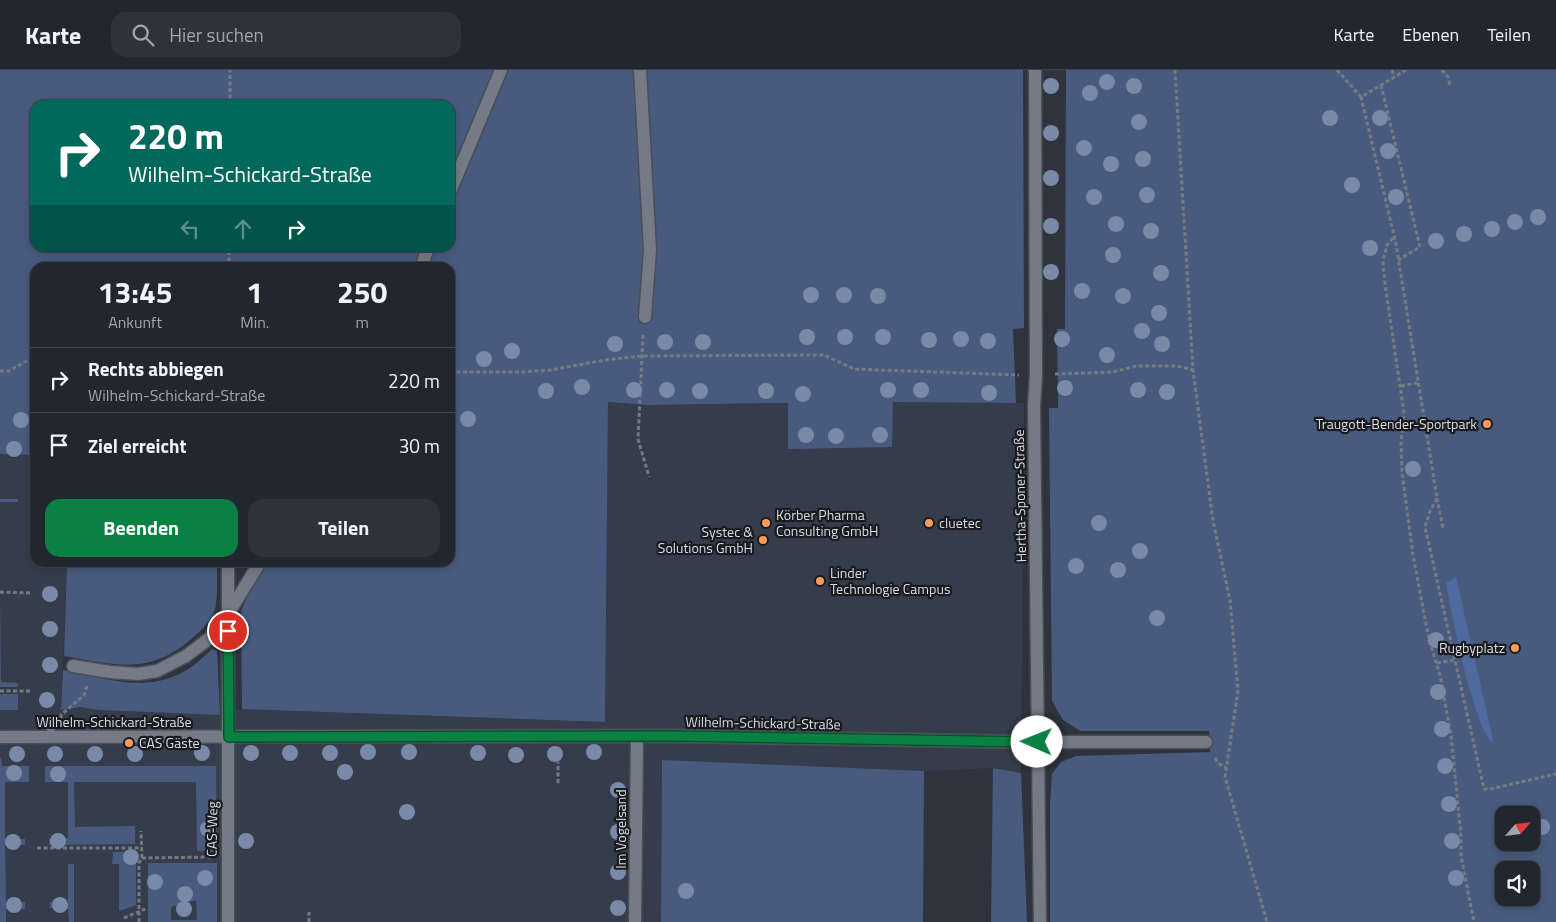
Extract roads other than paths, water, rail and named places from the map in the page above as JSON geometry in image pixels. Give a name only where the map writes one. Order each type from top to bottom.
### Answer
[{"type":"street","points":[[455,180],[501,70]]},
{"type":"street","points":[[640,70],[650,250],[644,317]]},
{"type":"street","name":"Hertha-Sponer-Straße","points":[[1035,70],[1036,375],[1034,406],[1040,922]]},
{"type":"street","points":[[228,567],[229,737]]},
{"type":"street","points":[[73,666],[92,670],[138,674],[157,671],[186,656],[210,638],[228,614],[257,567]]},
{"type":"street","name":"Wilhelm-Schickard-Straße","points":[[0,737],[637,737],[1206,742]]},
{"type":"street","name":"CAS-Weg","points":[[228,922],[229,737]]},
{"type":"street","name":"Im Vogelsand","points":[[635,922],[637,737]]},
{"type":"place","name":"Traugott-Bender-Sportpark","points":[[1487,424]]},
{"type":"place","name":"Körber Pharma Consulting GmbH","points":[[766,523]]},
{"type":"place","name":"cluetec","points":[[929,523]]},
{"type":"place","name":"Systec & Solutions GmbH","points":[[763,540]]},
{"type":"place","name":"Linder Technologie Campus","points":[[820,581]]},
{"type":"place","name":"Rugbyplatz","points":[[1515,648]]},
{"type":"place","name":"CAS Gäste","points":[[129,743]]}]
